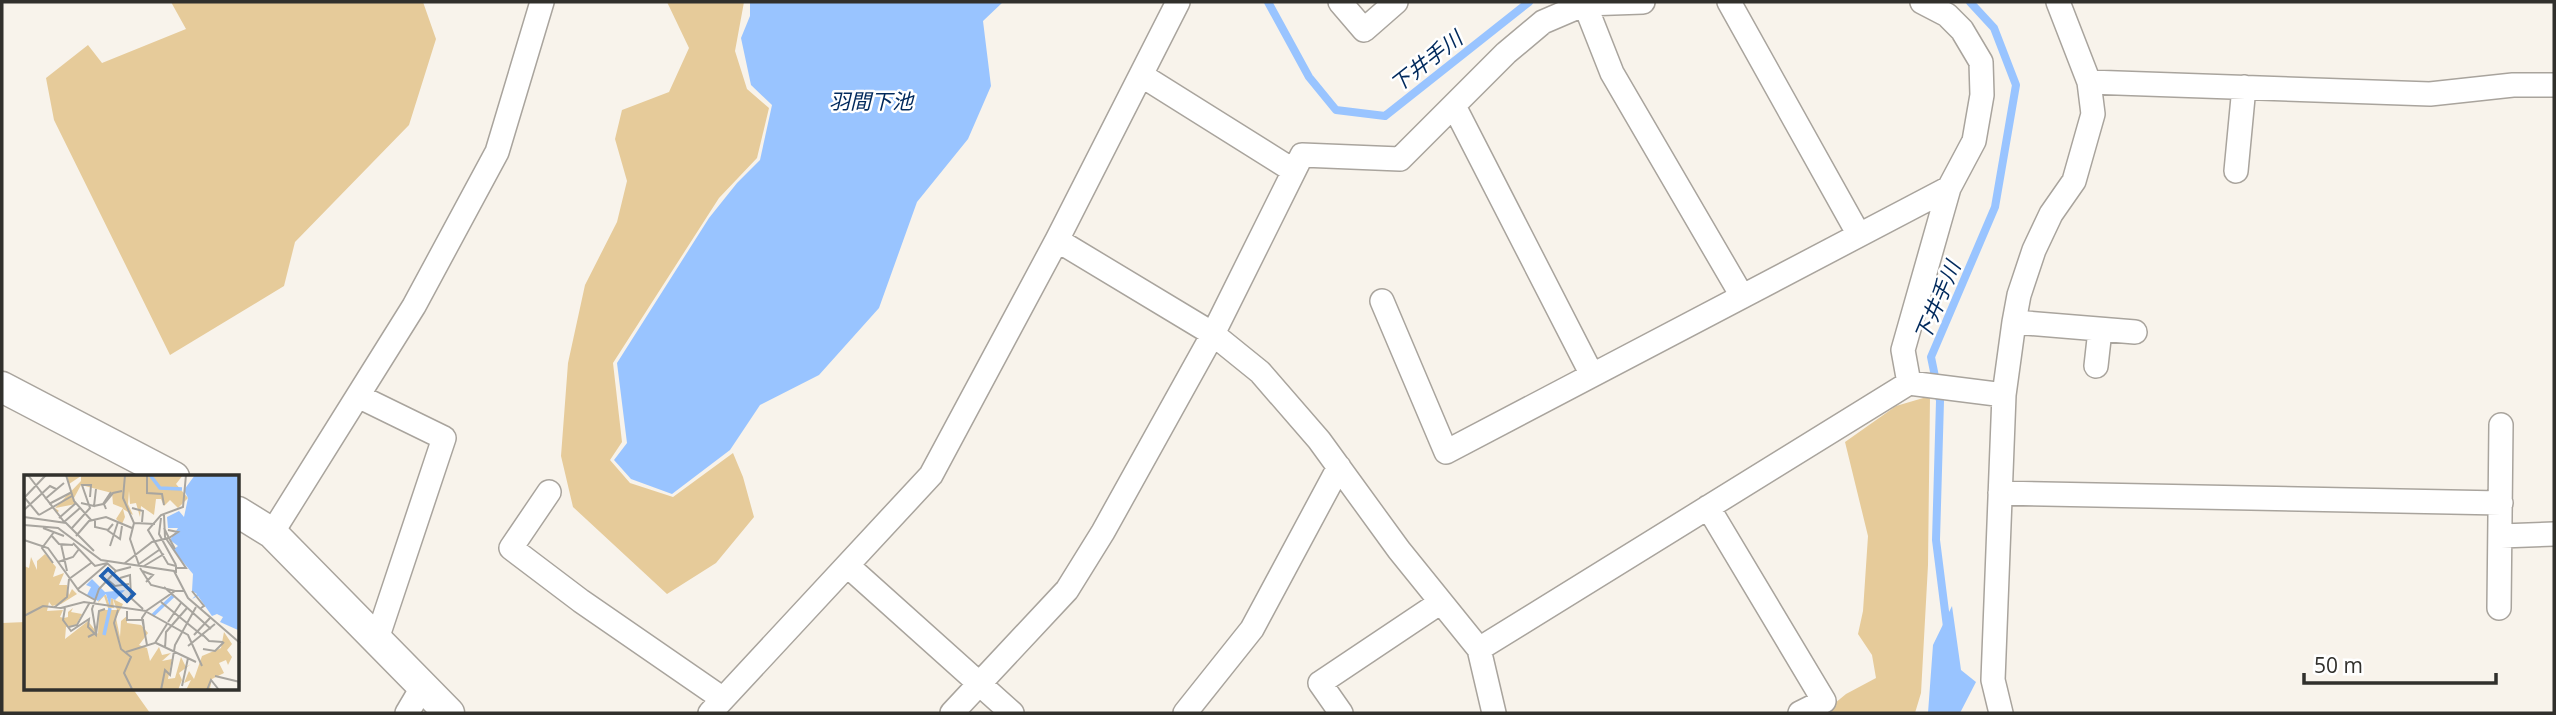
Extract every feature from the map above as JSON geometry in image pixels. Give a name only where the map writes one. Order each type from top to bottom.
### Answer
[{"type":"street","points":[[272,533],[414,306],[497,152],[542,2]]},
{"type":"street","points":[[550,492],[511,548],[717,706],[931,475],[1057,240],[1178,2]]},
{"type":"street","points":[[1340,2],[1364,30],[1396,2]]},
{"type":"street","points":[[952,713],[1067,590],[1104,532],[1213,334],[1302,155],[1400,159],[1506,54],[1543,22],[1585,3],[1643,2]]},
{"type":"street","points":[[1729,2],[1859,235]]},
{"type":"street","points":[[1915,384],[1903,350],[1949,188],[1974,141],[1982,95],[1981,62],[1962,30],[1947,15],[1922,2]]},
{"type":"street","points":[[2001,713],[1993,680],[2004,395],[2014,322],[2019,295],[2034,250],[2051,215],[2074,181],[2093,114],[2089,82],[2058,2]]},
{"type":"street","points":[[1585,3],[1612,73],[1742,296]]},
{"type":"street","points":[[1141,75],[1294,171]]},
{"type":"street","points":[[2089,82],[2430,94],[2513,85],[2554,85]]},
{"type":"street","points":[[2236,171],[2244,87]]},
{"type":"street","points":[[1454,106],[1592,375]]},
{"type":"street","points":[[1382,301],[1446,452],[1949,188]]},
{"type":"street","points":[[1057,240],[1213,334],[1260,372],[1320,440],[1399,550],[1479,649],[1494,713]]},
{"type":"street","points":[[2014,322],[2135,332]]},
{"type":"street","points":[[2096,366],[2100,330]]},
{"type":"street","points":[[1479,649],[1708,507],[1915,384],[2004,395]]},
{"type":"street","points":[[2,387],[170,475]]},
{"type":"street","points":[[358,396],[444,438],[377,639]]},
{"type":"street","points":[[2499,608],[2501,425]]},
{"type":"street","points":[[1185,713],[1252,629],[1339,467]]},
{"type":"street","points":[[2000,493],[2501,503]]},
{"type":"street","points":[[1708,507],[1824,701],[1800,713]]},
{"type":"street","points":[[240,513],[272,533],[449,713]]},
{"type":"street","points":[[2501,536],[2554,534]]},
{"type":"street","points":[[848,566],[1012,713]]},
{"type":"street","points":[[1341,713],[1320,683],[1441,602]]},
{"type":"street","points":[[407,713],[423,687]]},
{"type":"shaded area","points":[[171,2],[423,2],[436,39],[409,125],[295,242],[284,286],[170,355],[54,120],[46,78],[88,45],[102,63],[186,29]]},
{"type":"shaded area","points":[[667,2],[744,2],[735,51],[747,89],[769,108],[757,158],[719,198],[613,363],[622,442],[610,460],[630,483],[673,497],[733,453],[754,517],[716,563],[667,594],[573,507],[561,456],[568,363],[585,285],[617,222],[627,181],[615,139],[622,110],[669,92],[689,48]]},
{"type":"shaded area","points":[[1930,396],[1928,565],[1921,693],[1915,713],[1823,713],[1846,694],[1876,678],[1872,655],[1858,634],[1863,611],[1868,536],[1845,442],[1896,406]]},
{"type":"shaded area","points":[[24,622],[24,690],[134,690],[150,713],[2,713],[2,623]]},
{"type":"water","name":"羽間下池","points":[[750,2],[1003,2],[983,21],[991,86],[968,139],[917,202],[879,308],[819,375],[760,405],[730,450],[672,494],[631,479],[614,460],[627,443],[617,363],[709,218],[760,160],[772,105],[751,85],[741,38],[750,16]]},
{"type":"water","points":[[1952,606],[1961,670],[1976,682],[1960,713],[1928,713],[1933,645]]},
{"type":"waterway","name":"下井手川","points":[[1268,2],[1309,77],[1336,110],[1385,116],[1529,2]]},
{"type":"waterway","name":"下井手川","points":[[1947,627],[1936,540],[1940,401],[1931,357],[1995,207],[2016,85],[1994,28],[1970,2]]}]
